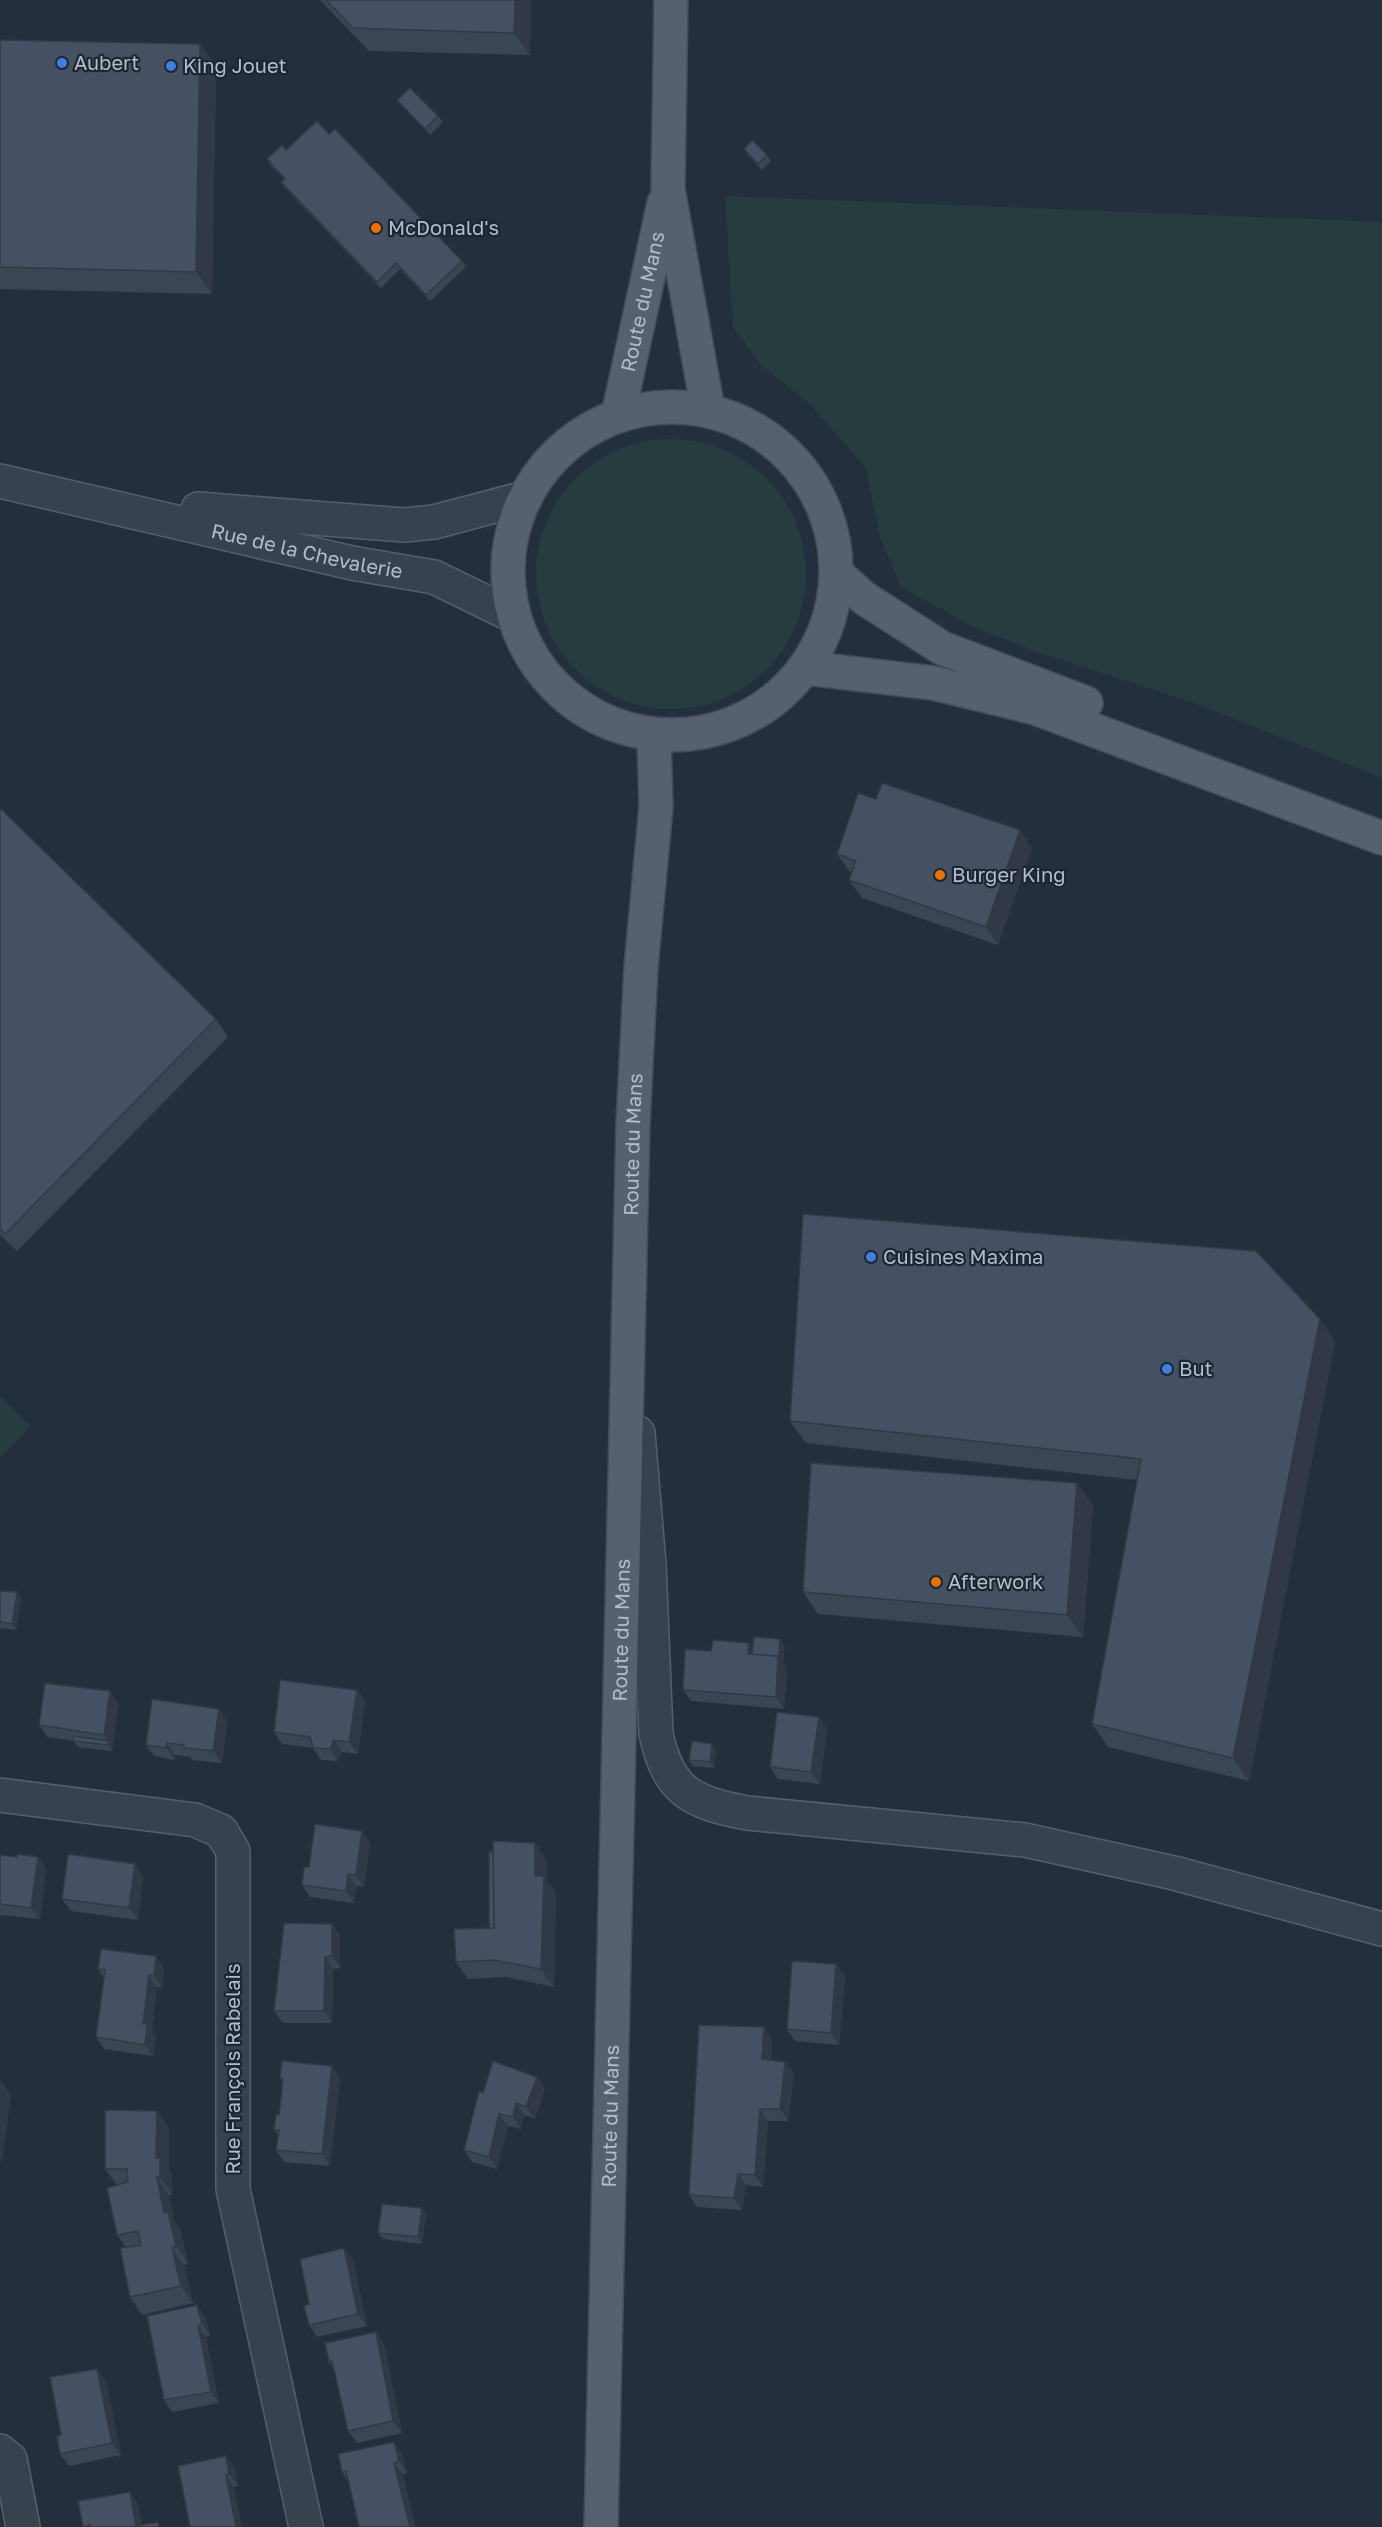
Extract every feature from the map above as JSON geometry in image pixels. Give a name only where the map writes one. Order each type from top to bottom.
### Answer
[{"type":"main road","name":"Route du Mans","points":[[671,0],[668,189],[708,410]]},
{"type":"main road","name":"Route du Mans","points":[[618,416],[668,189]]},
{"type":"main road","points":[[663,406],[708,410],[760,432],[802,469],[829,519],[837,574],[829,624],[806,668],[776,700],[739,722],[697,734],[654,734],[607,722],[566,696],[534,659],[514,616],[508,575],[511,535],[525,498],[548,462],[580,435],[618,416],[663,406]]},
{"type":"main road","points":[[837,574],[864,598],[942,648],[1382,817]]},
{"type":"main road","points":[[806,668],[933,684],[1035,708],[1382,838]]},
{"type":"main road","name":"Route du Mans","points":[[601,2527],[633,1124],[641,967],[656,807],[654,734]]},
{"type":"street","name":"Rue de la Chevalerie","points":[[0,481],[95,501],[352,563],[434,577],[514,616]]},
{"type":"street","name":"Rue de la Chevalerie","points":[[95,501],[404,525],[434,522],[525,498]]},
{"type":"street","points":[[629,1332],[649,1564],[656,1734],[662,1760],[672,1778],[690,1795],[708,1805],[747,1813],[1025,1840],[1173,1873],[1382,1929]]},
{"type":"street","name":"Rue François Rabelais","points":[[0,1795],[195,1820],[221,1831],[233,1851],[233,2189],[306,2527]]},
{"type":"street","points":[[0,2451],[10,2459],[23,2527]]},
{"type":"green space","points":[[725,196],[1382,222],[1382,778],[1189,701],[1037,652],[970,625],[901,587],[880,537],[866,468],[810,404],[762,366],[733,327]]},
{"type":"green space","points":[[671,439],[697,441],[723,449],[746,462],[767,478],[783,499],[796,522],[804,548],[806,574],[804,600],[796,626],[783,649],[767,670],[746,686],[723,699],[697,707],[671,709],[645,707],[619,699],[596,686],[575,670],[559,649],[546,626],[538,600],[536,574],[538,548],[546,522],[559,499],[575,478],[596,462],[619,449],[645,441]]},
{"type":"green space","points":[[0,1396],[31,1427],[0,1457]]},
{"type":"building","points":[[326,0],[515,0],[514,33],[353,28]]},
{"type":"building","points":[[0,40],[200,44],[196,272],[0,267]]},
{"type":"building","points":[[410,88],[438,116],[425,129],[397,100]]},
{"type":"building","name":"McDonald's","points":[[317,121],[329,134],[335,129],[462,261],[426,295],[396,263],[377,282],[281,182],[285,179],[267,159],[282,145],[286,150]]},
{"type":"building","points":[[752,140],[767,155],[758,164],[744,149]]},
{"type":"building","name":"Burger King","points":[[882,783],[1020,830],[986,927],[849,880],[856,861],[837,854],[858,793],[876,799]]},
{"type":"building","points":[[0,808],[216,1019],[5,1234],[0,1229]]},
{"type":"building","points":[[803,1214],[1256,1251],[1320,1319],[1233,1758],[1092,1724],[1141,1459],[790,1421]]},
{"type":"building","points":[[811,1463],[1077,1483],[1067,1615],[803,1592]]},
{"type":"building","points":[[0,1591],[17,1592],[12,1624],[0,1622]]},
{"type":"building","points":[[754,1637],[780,1639],[779,1657],[752,1655]]},
{"type":"building","points":[[713,1640],[749,1643],[748,1654],[778,1656],[776,1697],[683,1690],[685,1649],[711,1651]]},
{"type":"building","points":[[280,1680],[357,1690],[349,1742],[334,1740],[330,1749],[313,1748],[310,1737],[274,1732]]},
{"type":"building","points":[[45,1683],[110,1691],[104,1735],[39,1725]]},
{"type":"building","points":[[152,1699],[219,1709],[213,1751],[184,1748],[184,1745],[167,1743],[167,1748],[146,1745]]},
{"type":"building","points":[[777,1712],[819,1717],[811,1772],[770,1767]]},
{"type":"building","points":[[73,1736],[108,1741],[108,1745],[73,1741]]},
{"type":"building","points":[[692,1741],[712,1744],[710,1762],[689,1760]]},
{"type":"building","points":[[315,1824],[362,1831],[356,1875],[348,1874],[346,1891],[302,1885],[304,1867],[309,1867]]},
{"type":"building","points":[[493,1841],[535,1843],[535,1876],[544,1876],[541,1969],[494,1960],[456,1962],[454,1929],[494,1928]]},
{"type":"building","points":[[489,1852],[493,1852],[494,1928],[489,1928]]},
{"type":"building","points":[[18,1854],[38,1857],[31,1908],[0,1904],[0,1855],[17,1857]]},
{"type":"building","points":[[68,1854],[135,1864],[129,1908],[62,1899]]},
{"type":"building","points":[[284,1923],[332,1924],[332,1956],[325,1957],[324,2011],[274,2011]]},
{"type":"building","points":[[101,1949],[156,1956],[154,1976],[149,1975],[143,2024],[147,2024],[145,2045],[96,2037],[105,1970],[98,1969]]},
{"type":"building","points":[[792,1961],[836,1964],[831,2033],[787,2029]]},
{"type":"building","points":[[699,2025],[764,2027],[762,2059],[785,2062],[780,2109],[760,2109],[755,2175],[738,2174],[734,2198],[689,2195]]},
{"type":"building","points":[[282,2061],[332,2066],[322,2154],[276,2150],[279,2130],[274,2130],[276,2114],[279,2115],[283,2079],[280,2079]]},
{"type":"building","points":[[493,2061],[537,2077],[526,2107],[516,2103],[513,2117],[499,2114],[489,2157],[464,2150],[479,2091],[483,2093]]},
{"type":"building","points":[[105,2110],[157,2111],[156,2158],[160,2158],[160,2177],[157,2177],[164,2213],[168,2212],[176,2246],[172,2248],[181,2286],[130,2297],[120,2248],[141,2245],[138,2231],[117,2235],[107,2188],[128,2182],[127,2169],[105,2169]]},
{"type":"building","points":[[382,2204],[422,2208],[418,2237],[378,2233]]},
{"type":"building","points":[[344,2248],[358,2314],[309,2325],[304,2306],[309,2304],[300,2259]]},
{"type":"building","points":[[197,2305],[202,2324],[198,2325],[211,2392],[164,2400],[147,2316]]},
{"type":"building","points":[[376,2332],[393,2421],[348,2431],[332,2361],[329,2362],[325,2343]]},
{"type":"building","points":[[97,2369],[112,2443],[60,2454],[57,2436],[61,2435],[50,2377]]},
{"type":"building","points":[[394,2442],[399,2461],[394,2463],[410,2527],[359,2527],[346,2471],[342,2472],[338,2454]]},
{"type":"building","points":[[226,2456],[229,2474],[226,2475],[236,2527],[190,2527],[178,2466]]},
{"type":"building","points":[[130,2492],[136,2526],[158,2522],[159,2527],[91,2527],[90,2525],[83,2527],[78,2501]]},
{"type":"place","name":"Aubert","points":[[62,63]]},
{"type":"place","name":"King Jouet","points":[[171,66]]},
{"type":"place","name":"McDonald's","points":[[376,228]]},
{"type":"place","name":"Burger King","points":[[940,875]]},
{"type":"place","name":"Cuisines Maxima","points":[[871,1257]]},
{"type":"place","name":"But","points":[[1167,1369]]},
{"type":"place","name":"Afterwork","points":[[936,1582]]}]
